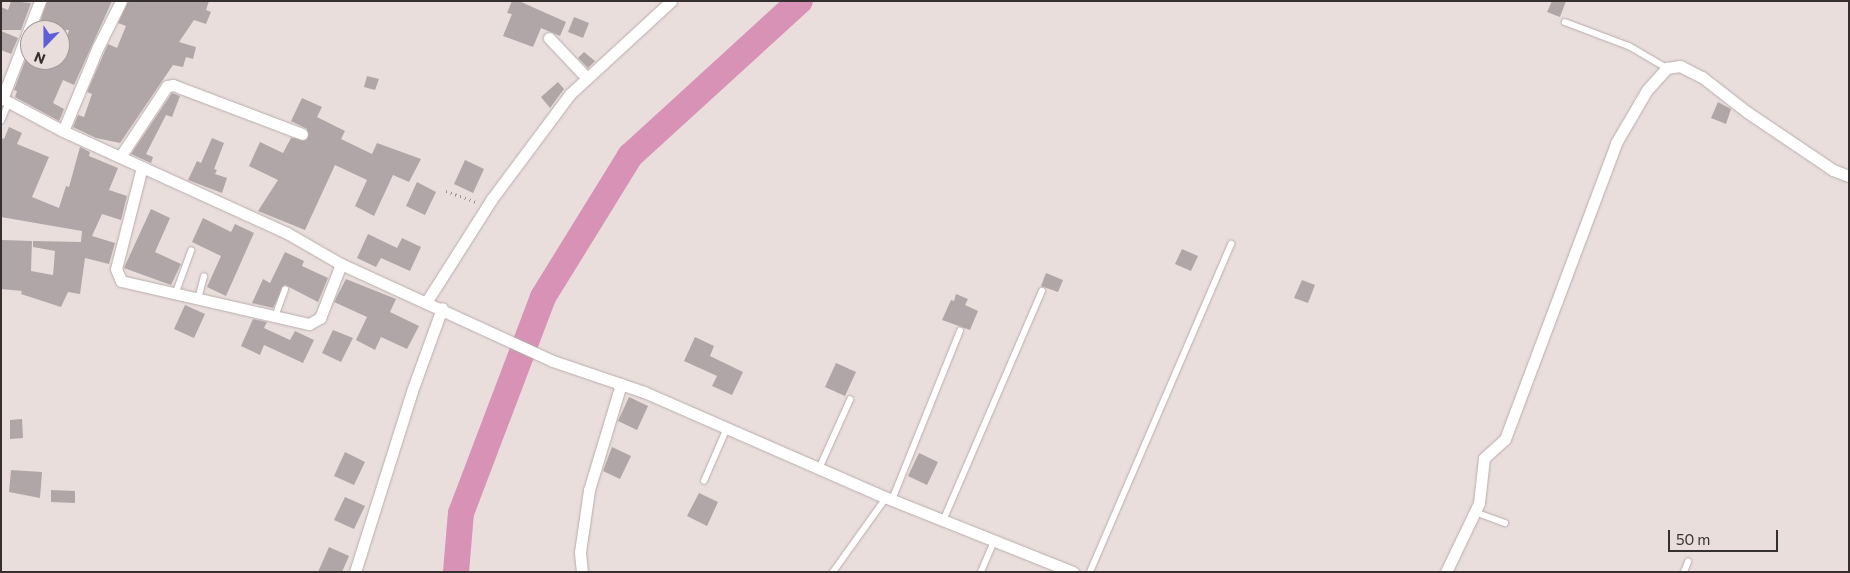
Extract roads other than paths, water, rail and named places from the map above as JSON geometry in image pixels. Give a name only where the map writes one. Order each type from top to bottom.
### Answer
[{"type":"street","points":[[40,1],[4,100],[64,131],[287,233],[341,264],[428,301],[553,360],[621,384],[889,499],[1073,572]]},
{"type":"street","points":[[64,131],[98,47],[121,1]]},
{"type":"street","points":[[428,301],[486,209],[570,94],[671,1]]},
{"type":"street","points":[[549,38],[588,78]]},
{"type":"street","points":[[1446,572],[1474,512],[1484,458],[1505,439],[1570,259],[1616,143],[1647,90],[1667,68],[1680,66],[1702,77],[1794,144],[1833,170],[1849,176]]},
{"type":"street","points":[[120,157],[167,86],[173,85],[302,134]]},
{"type":"street","points":[[142,167],[116,275],[121,281],[198,301],[275,317],[316,323],[341,264]]},
{"type":"street","points":[[356,572],[412,391],[442,308]]},
{"type":"street","points":[[582,572],[580,552],[589,490],[621,384]]},
{"type":"lane","points":[[1565,22],[1629,46],[1667,68]]},
{"type":"lane","points":[[1,121],[4,100]]},
{"type":"lane","points":[[1090,572],[1231,244]]},
{"type":"lane","points":[[175,295],[191,251]]},
{"type":"lane","points":[[198,301],[204,277]]},
{"type":"lane","points":[[275,317],[285,290]]},
{"type":"lane","points":[[943,521],[1042,291]]},
{"type":"lane","points":[[833,572],[889,499],[960,331]]},
{"type":"lane","points":[[819,469],[850,400]]},
{"type":"lane","points":[[704,481],[727,428]]},
{"type":"lane","points":[[1474,512],[1505,523]]},
{"type":"lane","points":[[981,572],[994,541]]},
{"type":"lane","points":[[1684,572],[1688,562]]},
{"type":"waterway","points":[[456,572],[461,513],[543,297],[630,156],[800,1]]}]
